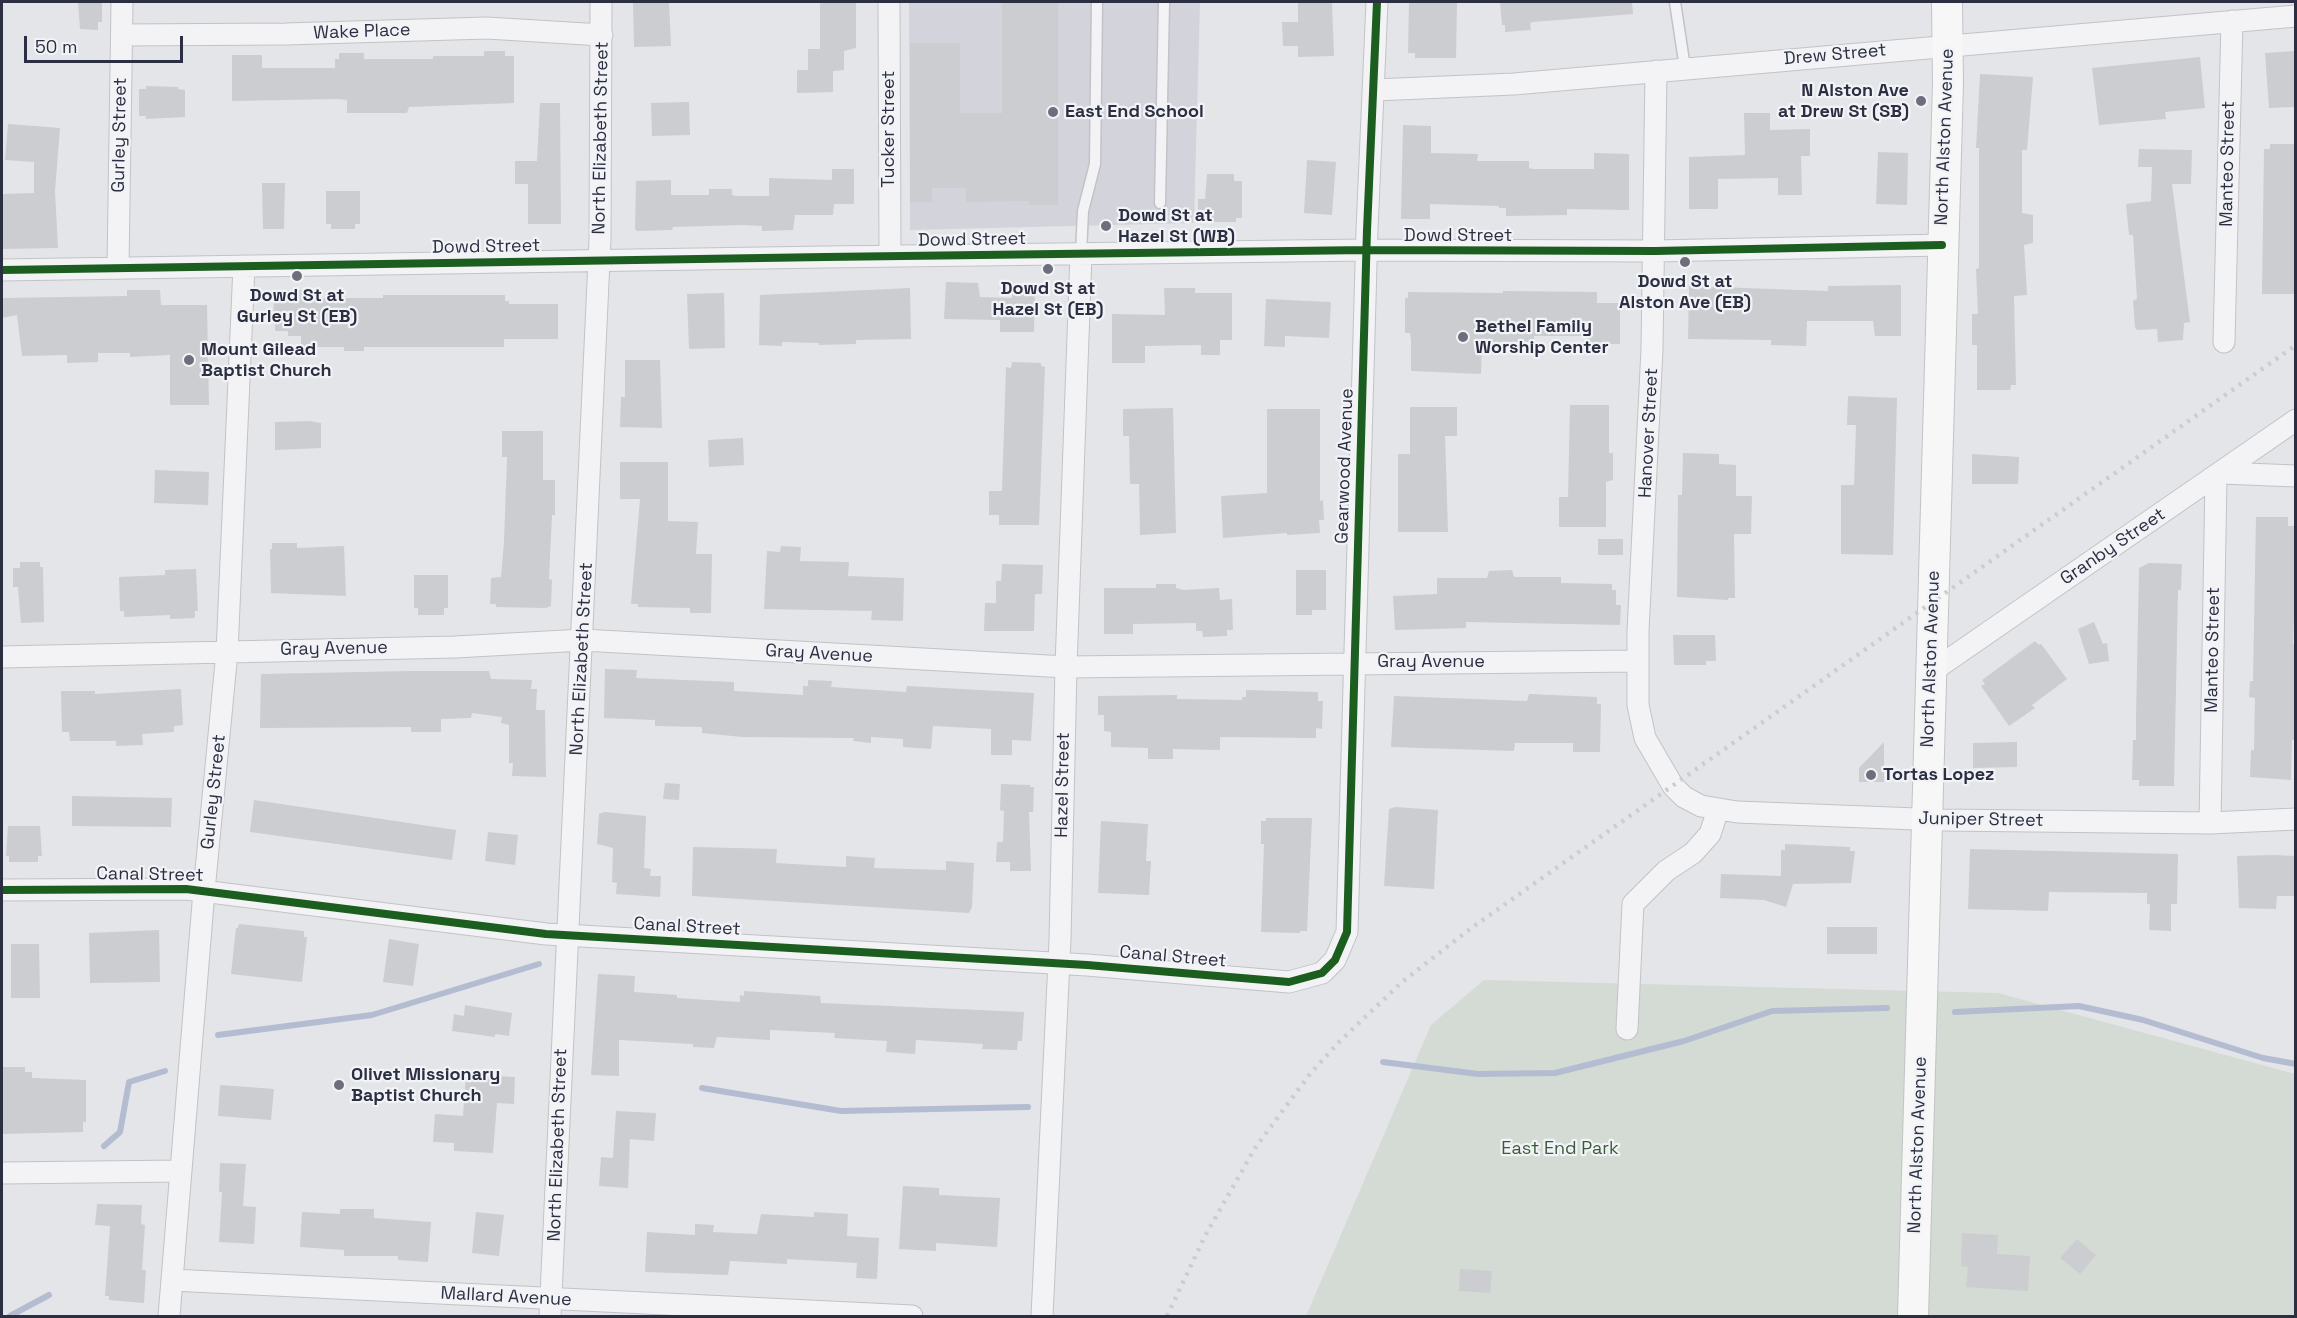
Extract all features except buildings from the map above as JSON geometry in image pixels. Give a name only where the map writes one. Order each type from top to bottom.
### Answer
[{"type":"main road","name":"North Alston Avenue","points":[[1913,1317],[1948,45],[1947,2]]},
{"type":"street","name":"Gurley Street","points":[[118,268],[122,2]]},
{"type":"street","name":"North Elizabeth Street","points":[[551,1308],[599,261],[601,2]]},
{"type":"street","name":"Tucker Street","points":[[889,2],[890,256]]},
{"type":"street","name":"Gearwood Avenue","points":[[1347,932],[1353,662],[1377,2]]},
{"type":"street","name":"Drew Street","points":[[1375,90],[1514,84],[2295,16]]},
{"type":"street","name":"Manteo Street","points":[[2224,342],[2232,21]]},
{"type":"street","name":"Wake Place","points":[[122,36],[487,28],[602,36]]},
{"type":"street","name":"Hanover Street","points":[[1656,71],[1655,251],[1637,661],[1638,705],[1643,730],[1653,754],[1673,786]]},
{"type":"street","name":"Dowd Street","points":[[2,270],[890,256],[1367,250],[1655,251],[1942,245]]},
{"type":"street","name":"Hazel Street","points":[[1042,1317],[1059,963],[1066,668],[1082,254]]},
{"type":"street","name":"Gurley Street","points":[[169,1317],[204,891],[227,652],[244,266]]},
{"type":"street","name":"Granby Street","points":[[1930,672],[2295,420]]},
{"type":"street","name":"Manteo Street","points":[[2210,823],[2218,475]]},
{"type":"street","points":[[2218,475],[2295,476]]},
{"type":"street","name":"Gray Avenue","points":[[2,657],[455,647],[583,640],[1066,668],[1353,662],[1637,661]]},
{"type":"street","name":"Juniper Street","points":[[1673,786],[1684,797],[1718,810],[1927,819],[2210,823],[2295,819]]},
{"type":"street","points":[[1627,1029],[1633,904],[1666,871],[1693,853],[1710,834],[1718,810]]},
{"type":"street","name":"Canal Street","points":[[2,890],[145,888],[204,891],[568,935],[1059,963],[1289,982],[1322,973],[1335,960],[1347,932]]},
{"type":"street","points":[[2,1173],[180,1171]]},
{"type":"street","name":"Mallard Avenue","points":[[172,1280],[551,1308],[901,1316]]},
{"type":"lane","points":[[1082,254],[1083,212],[1095,164],[1097,2]]},
{"type":"lane","points":[[1160,203],[1164,2]]},
{"type":"lane","points":[[1675,2],[1685,68]]},
{"type":"shaded area","name":"East End School","points":[[909,2],[1200,2],[1194,223],[910,230]]},
{"type":"green space","name":"East End Park","points":[[1484,980],[1998,993],[2295,1074],[2295,1316],[1306,1316],[1431,1025]]},
{"type":"waterway","points":[[218,1035],[372,1015],[539,964]]},
{"type":"waterway","points":[[1955,1012],[2079,1006],[2143,1020],[2263,1058],[2296,1064]]},
{"type":"waterway","points":[[1383,1062],[1478,1074],[1555,1073],[1684,1041],[1772,1011],[1887,1008]]},
{"type":"waterway","points":[[104,1146],[120,1132],[129,1082],[165,1071]]},
{"type":"waterway","points":[[702,1088],[841,1111],[1028,1107]]},
{"type":"waterway","points":[[10,1316],[49,1295]]},
{"type":"railway","points":[[1167,1316],[1205,1236],[1255,1148],[1310,1074],[1338,1043],[1402,982],[1470,929],[2296,345]]},
{"type":"cycle path","points":[[2,890],[186,889],[546,934],[1087,965],[1289,982],[1322,973],[1335,960],[1347,932],[1367,230],[1377,2]]},
{"type":"cycle path","points":[[2,270],[1367,250],[1655,251],[1942,245]]},
{"type":"place","name":"N Alston Ave at Drew St (SB)","points":[[1921,101]]},
{"type":"place","name":"East End School","points":[[1053,112]]},
{"type":"place","name":"Dowd St at Hazel St (WB)","points":[[1106,226]]},
{"type":"place","name":"Dowd St at Alston Ave (EB)","points":[[1685,262]]},
{"type":"place","name":"Dowd St at Hazel St (EB)","points":[[1048,269]]},
{"type":"place","name":"Dowd St at Gurley St (EB)","points":[[297,276]]},
{"type":"place","name":"Bethel Family Worship Center","points":[[1463,337]]},
{"type":"place","name":"Mount Gilead Baptist Church","points":[[189,360]]},
{"type":"place","name":"Tortas Lopez","points":[[1871,775]]},
{"type":"place","name":"Olivet Missionary Baptist Church","points":[[339,1085]]}]
